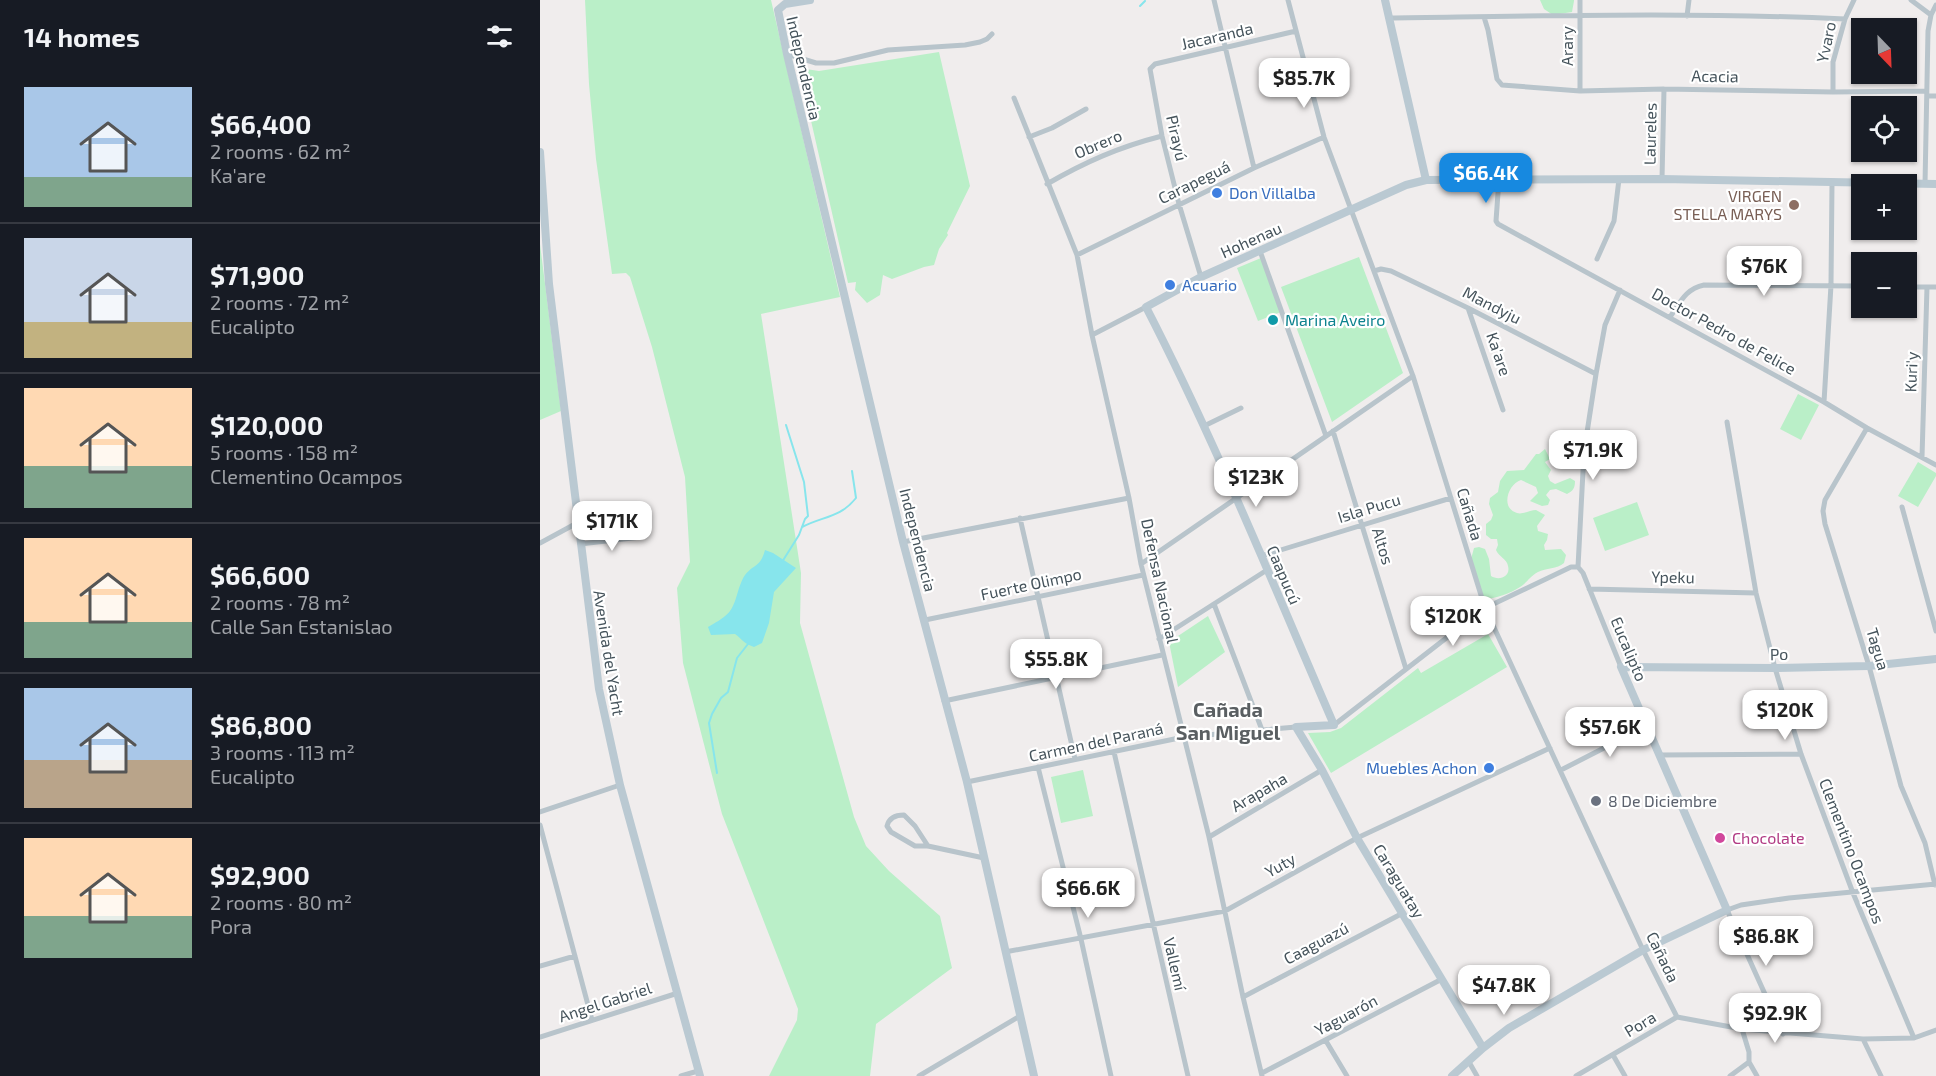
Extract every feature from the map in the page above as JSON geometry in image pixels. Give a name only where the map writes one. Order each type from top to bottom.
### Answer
[{"type":"street","name":"Independencia","points":[[810,0],[784,4],[778,10],[786,54],[903,542],[966,782],[1034,1076]]},
{"type":"street","points":[[1214,0],[1254,168]]},
{"type":"street","name":"Cañada","points":[[1288,0],[1324,137],[1413,376],[1485,608],[1643,950],[1677,1017]]},
{"type":"street","points":[[1385,0],[1426,180]]},
{"type":"street","name":"Arary","points":[[1580,0],[1580,91]]},
{"type":"street","points":[[1687,16],[1689,0]]},
{"type":"street","name":"Yvaro","points":[[1833,92],[1833,62],[1845,18],[1854,0]]},
{"type":"street","points":[[1911,0],[1931,15]]},
{"type":"street","points":[[1924,184],[1928,31],[1936,4]]},
{"type":"street","points":[[1388,18],[1580,16],[1845,18]]},
{"type":"street","name":"Acacia","points":[[1484,17],[1497,79],[1502,85],[1580,91],[1664,88],[1936,96]]},
{"type":"street","name":"Jacaranda","points":[[1150,73],[1155,64],[1296,31]]},
{"type":"street","points":[[786,54],[816,63],[834,63],[888,50],[965,45],[980,42],[992,34]]},
{"type":"street","name":"Pirayú","points":[[1150,73],[1162,136],[1201,277]]},
{"type":"street","name":"Laureles","points":[[1662,179],[1664,88]]},
{"type":"street","name":"Defensa Nacional","points":[[1014,98],[1077,255],[1092,335],[1129,498],[1143,575],[1209,837],[1262,1075]]},
{"type":"street","points":[[1029,137],[1052,128],[1086,109]]},
{"type":"street","name":"Obrero","points":[[1047,184],[1080,165],[1110,152],[1162,136]]},
{"type":"street","name":"Carapeguá","points":[[1077,255],[1254,168],[1324,137]]},
{"type":"street","name":"Avenida del Yacht","points":[[540,152],[549,284],[599,689],[620,786],[699,1073]]},
{"type":"street","name":"Doctor Pedro de Felice","points":[[1499,179],[1497,223],[1936,465]]},
{"type":"street","points":[[1597,260],[1614,220],[1619,179]]},
{"type":"street","name":"Hohenau","points":[[1092,335],[1201,277],[1350,210],[1426,180],[1662,179],[1936,184]]},
{"type":"street","points":[[1824,402],[1831,285],[1832,183]]},
{"type":"street","points":[[1260,251],[1326,436]]},
{"type":"street","name":"Mandyju","points":[[1374,271],[1381,269],[1391,271],[1596,374]]},
{"type":"street","points":[[1670,317],[1686,292],[1704,285],[1851,286]]},
{"type":"street","points":[[1917,287],[1936,287]]},
{"type":"street","name":"Kuri'y","points":[[1922,457],[1927,287]]},
{"type":"street","name":"Eucalipto","points":[[1620,290],[1605,325],[1584,452],[1578,567],[1583,573],[1621,667],[1783,1034]]},
{"type":"street","name":"Caapucú","points":[[1146,306],[1238,498],[1334,725]]},
{"type":"street","name":"Ka'are","points":[[1468,308],[1503,410]]},
{"type":"street","points":[[1141,564],[1413,376]]},
{"type":"street","points":[[1204,426],[1241,408]]},
{"type":"street","name":"Clementino Ocampos","points":[[1727,422],[1756,593],[1775,668],[1801,754],[1853,893],[1914,1038]]},
{"type":"street","name":"Tagua","points":[[1867,428],[1825,500],[1823,511],[1869,666],[1901,786],[1925,843],[1935,884]]},
{"type":"street","name":"Altos","points":[[1333,431],[1406,669]]},
{"type":"street","points":[[903,542],[1129,498]]},
{"type":"street","name":"Isla Pucu","points":[[1261,556],[1450,498]]},
{"type":"street","points":[[1902,507],[1936,631]]},
{"type":"street","points":[[1020,518],[1076,759]]},
{"type":"street","points":[[540,543],[577,523]]},
{"type":"street","points":[[580,544],[641,537]]},
{"type":"street","points":[[1334,725],[1485,608],[1571,567],[1578,567]]},
{"type":"street","points":[[1159,639],[1267,570]]},
{"type":"street","name":"Fuerte Olimpo","points":[[925,620],[1143,575]]},
{"type":"street","name":"Ypeku","points":[[1589,589],[1756,593]]},
{"type":"street","points":[[1214,604],[1262,730]]},
{"type":"street","points":[[944,701],[1162,655]]},
{"type":"street","name":"Po","points":[[1621,667],[1869,666],[1936,659]]},
{"type":"street","name":"Carmen del Paraná","points":[[966,782],[1184,737],[1334,725]]},
{"type":"street","points":[[1561,770],[1647,726]]},
{"type":"street","name":"Caraguatay","points":[[1296,727],[1358,838],[1483,1048]]},
{"type":"street","name":"Yuty","points":[[1005,952],[1225,911],[1358,838],[1550,747]]},
{"type":"street","name":"Vallemí","points":[[1114,752],[1188,1076]]},
{"type":"street","points":[[1660,755],[1801,754]]},
{"type":"street","points":[[1038,767],[1081,939],[1111,1076]]},
{"type":"street","name":"Arapaha","points":[[1209,837],[1322,770]]},
{"type":"street","points":[[540,812],[620,786]]},
{"type":"street","points":[[928,846],[915,826],[904,815],[893,818],[888,823],[887,826],[891,832],[915,846],[928,846],[984,858]]},
{"type":"street","points":[[540,825],[592,1020]]},
{"type":"street","points":[[1452,1076],[1509,1028],[1643,950],[1727,910],[1741,905],[1788,898],[1935,884]]},
{"type":"street","name":"Caaguazú","points":[[1243,997],[1402,913]]},
{"type":"street","points":[[540,966],[575,956]]},
{"type":"street","name":"Yaguarón","points":[[1262,1075],[1442,979]]},
{"type":"street","name":"Angel Gabriel","points":[[540,1037],[678,993]]},
{"type":"street","points":[[919,1076],[1020,1016]]},
{"type":"street","name":"Pora","points":[[1576,1076],[1677,1017],[1783,1034],[1863,1039],[1914,1038],[1936,1030]]},
{"type":"street","points":[[1742,1029],[1749,1052],[1749,1062],[1757,1076]]},
{"type":"street","points":[[1863,1039],[1881,1076]]},
{"type":"street","points":[[1326,1041],[1347,1076]]},
{"type":"street","points":[[1613,1055],[1625,1076]]},
{"type":"street","points":[[1469,1062],[1477,1076]]},
{"type":"street","points":[[1730,1076],[1749,1062]]},
{"type":"street","points":[[681,1076],[699,1073]]},
{"type":"green space","points":[[585,0],[771,0],[840,297],[761,314],[801,573],[800,623],[854,817],[866,846],[889,871],[940,916],[952,968],[876,1024],[870,1076],[769,1076],[797,1020],[798,1009],[722,814],[683,663],[677,588],[690,562],[685,477],[652,347],[630,277],[626,273],[612,274],[596,159],[589,84]]},
{"type":"green space","points":[[1540,0],[1574,0],[1572,12],[1553,15],[1544,9]]},
{"type":"green space","points":[[939,52],[970,186],[948,235],[939,249],[934,265],[892,279],[883,275],[880,295],[867,303],[855,290],[856,282],[848,283],[799,68],[819,71]]},
{"type":"green space","points":[[540,244],[561,411],[540,420]]},
{"type":"green space","points":[[1359,257],[1403,373],[1332,422],[1281,287]]},
{"type":"green space","points":[[1261,258],[1281,312],[1258,321],[1237,268]]},
{"type":"green space","points":[[1798,394],[1819,405],[1801,440],[1780,429]]},
{"type":"green space","points":[[1545,449],[1550,459],[1545,462],[1551,470],[1548,476],[1550,481],[1555,484],[1570,478],[1575,481],[1571,492],[1567,494],[1556,489],[1550,490],[1546,495],[1550,500],[1548,505],[1542,506],[1530,501],[1538,493],[1536,487],[1521,480],[1512,486],[1507,501],[1512,510],[1517,513],[1536,510],[1545,515],[1537,526],[1538,531],[1548,534],[1544,545],[1545,550],[1561,549],[1566,555],[1564,563],[1538,572],[1512,591],[1498,597],[1484,599],[1471,559],[1474,548],[1485,549],[1491,576],[1504,577],[1508,573],[1506,562],[1496,550],[1497,539],[1491,539],[1486,535],[1486,524],[1493,515],[1489,504],[1490,498],[1498,492],[1500,481],[1507,471],[1524,470],[1536,454]]},
{"type":"green space","points":[[1918,462],[1936,473],[1936,476],[1918,507],[1898,496]]},
{"type":"green space","points":[[1637,502],[1649,535],[1605,551],[1593,518]]},
{"type":"green space","points":[[1208,616],[1225,652],[1178,687],[1169,642]]},
{"type":"green space","points":[[1488,634],[1507,667],[1331,773],[1308,733],[1330,732],[1341,728],[1418,668],[1421,673]]},
{"type":"green space","points":[[1083,770],[1093,816],[1061,823],[1051,777]]},
{"type":"water","points":[[765,550],[796,568],[774,592],[769,623],[762,643],[754,647],[735,634],[711,635],[708,627],[730,612],[743,578],[759,563]]},
{"type":"waterway","points":[[1140,6],[1145,1]]},
{"type":"waterway","points":[[782,562],[808,516],[804,482],[786,425]]},
{"type":"waterway","points":[[802,527],[837,513],[850,505],[856,498],[852,471]]},
{"type":"waterway","points":[[717,773],[709,723],[721,698],[728,692],[737,658],[748,644]]},
{"type":"place","name":"Don Villalba","points":[[1217,193]]},
{"type":"place","name":"VIRGEN STELLA MARYS","points":[[1794,205]]},
{"type":"place","name":"Acuario","points":[[1170,285]]},
{"type":"place","name":"Marina Aveiro","points":[[1273,320]]},
{"type":"place","name":"Muebles Achon","points":[[1489,768]]},
{"type":"place","name":"8 De Diciembre","points":[[1596,801]]},
{"type":"place","name":"Chocolate","points":[[1720,838]]},
{"type":"district","name":"Cañada San Miguel","points":[[1228,722]]}]
